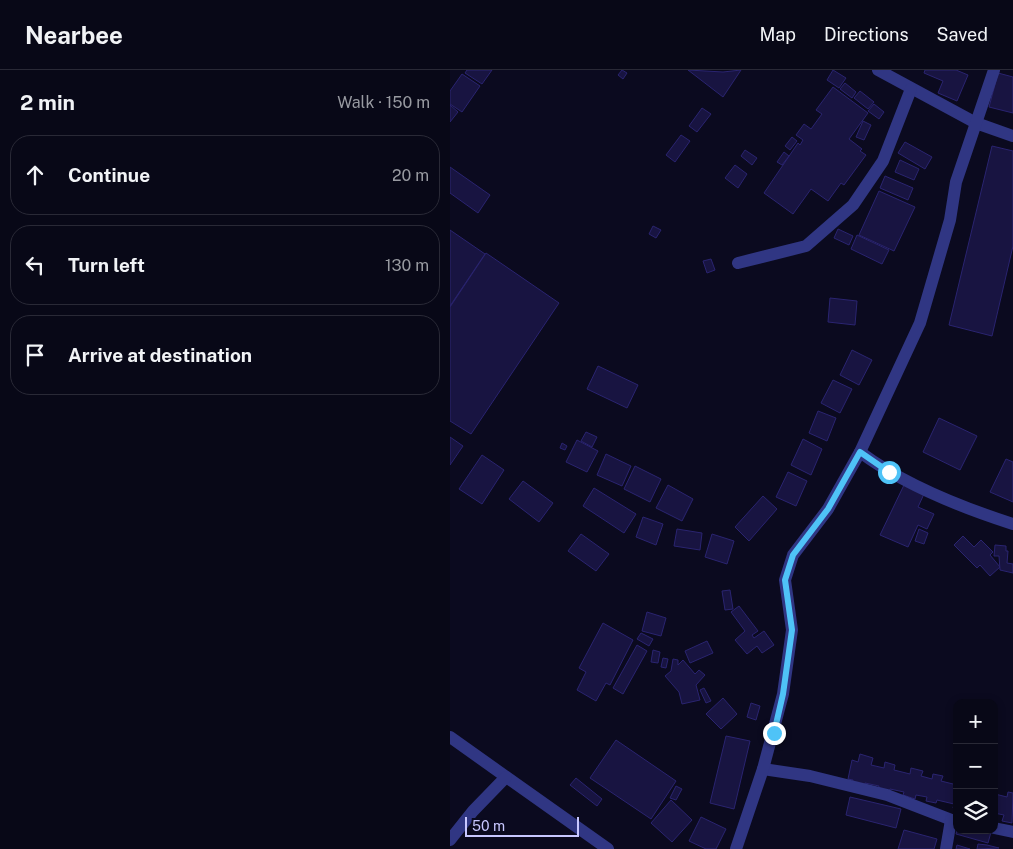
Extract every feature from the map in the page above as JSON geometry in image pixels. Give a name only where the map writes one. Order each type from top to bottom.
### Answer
[{"type":"street","points":[[878,70],[976,123],[1013,136]]},
{"type":"street","points":[[736,849],[763,769],[783,694],[792,630],[785,580],[793,555],[828,509],[860,452],[920,323],[950,220],[956,182],[994,70]]},
{"type":"street","points":[[738,263],[795,251],[806,246],[852,205],[883,161],[912,89]]},
{"type":"street","points":[[860,452],[889,472],[942,498],[1013,524]]},
{"type":"street","points":[[450,737],[608,849]]},
{"type":"street","points":[[763,769],[810,776],[887,795],[953,821]]},
{"type":"street","points":[[450,840],[473,811],[506,777]]},
{"type":"street","points":[[946,849],[953,824]]},
{"type":"street","points":[[998,829],[1013,832]]},
{"type":"building","points":[[467,70],[492,70],[482,84],[465,73]]},
{"type":"building","points":[[622,70],[627,73],[623,79],[618,75]]},
{"type":"building","points":[[688,70],[723,72],[741,70],[723,97]]},
{"type":"building","points":[[833,70],[846,78],[839,88],[827,80]]},
{"type":"building","points":[[925,70],[956,70],[968,75],[957,101],[938,93],[943,81],[924,73]]},
{"type":"building","points":[[998,73],[1013,77],[1013,113],[989,107]]},
{"type":"building","points":[[462,74],[480,86],[462,112],[450,104],[450,91]]},
{"type":"building","points":[[845,83],[856,92],[852,98],[840,89]]},
{"type":"building","points":[[833,87],[868,113],[849,139],[862,149],[860,151],[866,155],[844,185],[841,183],[828,201],[811,189],[793,214],[764,193],[798,143],[800,145],[803,140],[796,135],[804,124],[811,129],[822,114],[816,110]]},
{"type":"building","points":[[860,91],[874,102],[868,109],[854,98]]},
{"type":"building","points":[[874,104],[884,112],[879,119],[868,111]]},
{"type":"building","points":[[450,105],[458,112],[450,122]]},
{"type":"building","points":[[702,108],[711,114],[697,132],[689,126]]},
{"type":"building","points":[[863,121],[871,125],[864,140],[856,137]]},
{"type":"building","points":[[681,135],[690,141],[675,162],[666,155]]},
{"type":"building","points":[[792,137],[797,141],[790,150],[785,146]]},
{"type":"building","points":[[905,142],[932,157],[925,169],[898,153]]},
{"type":"building","points":[[992,146],[1013,151],[1013,246],[992,336],[949,325]]},
{"type":"building","points":[[745,150],[757,158],[752,165],[741,156]]},
{"type":"building","points":[[784,152],[789,156],[782,165],[777,162]]},
{"type":"building","points":[[900,160],[919,169],[914,180],[895,172]]},
{"type":"building","points":[[735,165],[747,174],[738,188],[725,178]]},
{"type":"building","points":[[450,167],[490,195],[478,213],[450,193]]},
{"type":"building","points":[[885,176],[913,188],[908,200],[880,188]]},
{"type":"building","points":[[879,191],[915,207],[894,251],[859,235]]},
{"type":"building","points":[[653,226],[661,230],[656,238],[649,234]]},
{"type":"building","points":[[838,229],[853,236],[849,245],[834,238]]},
{"type":"building","points":[[450,230],[485,254],[450,306]]},
{"type":"building","points":[[857,235],[889,250],[882,264],[851,249]]},
{"type":"building","points":[[486,253],[559,303],[471,434],[450,421],[450,307]]},
{"type":"building","points":[[711,259],[715,270],[707,273],[703,261]]},
{"type":"building","points":[[830,298],[857,301],[855,325],[828,322]]},
{"type":"building","points":[[852,350],[872,360],[859,385],[840,375]]},
{"type":"building","points":[[598,366],[638,385],[627,408],[587,389]]},
{"type":"building","points":[[833,380],[852,389],[840,413],[821,403]]},
{"type":"building","points":[[818,411],[836,418],[827,441],[809,433]]},
{"type":"building","points":[[939,418],[977,436],[960,470],[923,452]]},
{"type":"building","points":[[586,432],[597,437],[592,447],[581,441]]},
{"type":"building","points":[[450,437],[463,446],[450,465]]},
{"type":"building","points":[[803,439],[822,449],[811,475],[791,465]]},
{"type":"building","points":[[577,440],[598,451],[587,472],[566,462]]},
{"type":"building","points":[[562,443],[567,446],[565,450],[560,448]]},
{"type":"building","points":[[606,454],[631,466],[622,486],[597,475]]},
{"type":"building","points":[[482,455],[504,470],[482,504],[459,489]]},
{"type":"building","points":[[1006,459],[1013,462],[1013,502],[990,492]]},
{"type":"building","points":[[635,466],[661,479],[650,502],[624,489]]},
{"type":"building","points":[[788,472],[807,481],[796,506],[776,497]]},
{"type":"building","points":[[523,481],[553,503],[539,522],[509,499]]},
{"type":"building","points":[[668,485],[693,499],[682,521],[656,508]]},
{"type":"building","points":[[904,485],[924,494],[918,507],[934,514],[927,529],[918,525],[908,547],[880,535]]},
{"type":"building","points":[[594,488],[636,514],[624,533],[583,506]]},
{"type":"building","points":[[763,496],[777,509],[749,541],[735,527]]},
{"type":"building","points":[[643,517],[663,524],[656,545],[636,537]]},
{"type":"building","points":[[677,529],[702,533],[700,550],[674,546]]},
{"type":"building","points":[[919,529],[928,533],[924,544],[915,541]]},
{"type":"building","points":[[581,534],[609,554],[596,571],[568,551]]},
{"type":"building","points":[[712,534],[734,541],[727,564],[705,557]]},
{"type":"building","points":[[963,536],[974,547],[981,540],[993,552],[990,555],[1000,567],[990,576],[980,565],[977,568],[954,545]]},
{"type":"building","points":[[995,545],[1006,546],[1006,551],[1008,551],[1007,563],[1013,564],[1013,573],[1000,570],[999,556],[994,556]]},
{"type":"building","points":[[730,590],[733,609],[725,610],[722,591]]},
{"type":"building","points":[[739,606],[758,631],[752,635],[754,638],[764,631],[774,645],[762,653],[757,646],[747,654],[735,640],[745,631],[731,612]]},
{"type":"building","points":[[647,612],[666,618],[661,636],[642,631]]},
{"type":"building","points":[[603,623],[633,640],[610,685],[606,683],[596,701],[577,690],[586,672],[579,668]]},
{"type":"building","points":[[641,633],[653,639],[649,646],[637,639]]},
{"type":"building","points":[[707,641],[713,653],[690,663],[685,651]]},
{"type":"building","points":[[637,645],[647,651],[623,694],[613,688]]},
{"type":"building","points":[[653,650],[660,652],[658,663],[651,662]]},
{"type":"building","points":[[663,658],[668,659],[666,668],[661,667]]},
{"type":"building","points":[[673,659],[678,660],[678,665],[683,660],[695,674],[699,670],[705,675],[696,685],[700,700],[682,704],[679,692],[665,676],[671,671]]},
{"type":"building","points":[[704,688],[711,701],[706,703],[700,690]]},
{"type":"building","points":[[723,698],[737,714],[721,729],[706,714]]},
{"type":"building","points":[[751,703],[760,706],[756,720],[747,717]]},
{"type":"building","points":[[726,736],[750,741],[734,809],[710,803]]},
{"type":"building","points":[[616,740],[676,781],[651,819],[590,778]]},
{"type":"building","points":[[860,754],[873,758],[871,765],[884,768],[885,762],[895,765],[894,770],[910,774],[911,768],[923,771],[921,776],[932,779],[933,774],[943,776],[941,781],[953,784],[953,804],[937,800],[936,803],[926,801],[927,797],[916,795],[915,799],[903,795],[904,792],[890,789],[889,792],[878,790],[879,786],[865,783],[865,786],[852,783],[853,780],[848,779],[852,760],[858,762]]},
{"type":"building","points":[[576,778],[602,799],[597,806],[570,785]]},
{"type":"building","points":[[676,786],[682,789],[676,800],[670,798]]},
{"type":"building","points":[[1008,792],[1013,793],[1012,823],[1002,821],[1004,815],[998,814],[998,795],[1007,797]]},
{"type":"building","points":[[850,797],[901,809],[896,828],[846,815]]},
{"type":"building","points":[[671,800],[692,820],[672,842],[651,823]]},
{"type":"building","points":[[701,817],[726,829],[716,849],[706,849],[689,841]]},
{"type":"building","points":[[904,830],[937,839],[934,849],[898,849]]},
{"type":"building","points":[[956,834],[990,834],[988,843]]},
{"type":"building","points":[[978,844],[987,845],[999,848],[977,849]]},
{"type":"building","points":[[957,845],[970,849],[956,849]]},
{"type":"route","points":[[774,733],[783,694],[792,630],[785,580],[793,555],[801,542],[828,509],[860,452],[889,472]]}]
